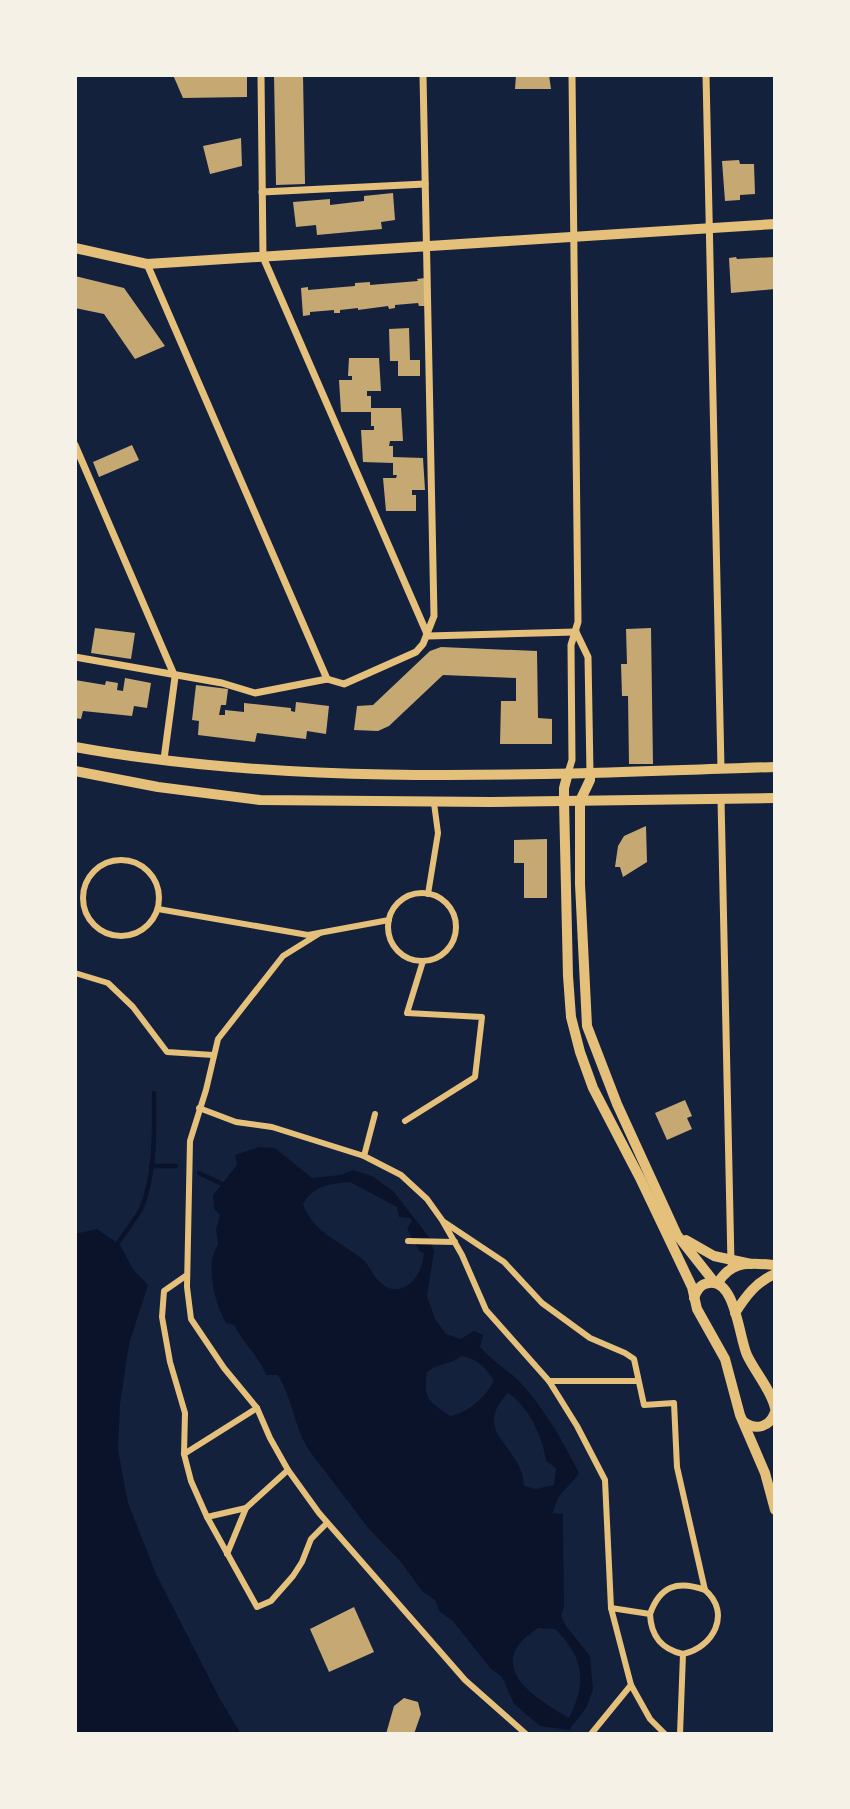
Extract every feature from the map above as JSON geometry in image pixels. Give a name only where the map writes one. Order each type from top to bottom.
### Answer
[{"type":"main road","points":[[75,747],[164,759],[276,769],[495,775],[775,767]]},
{"type":"main road","points":[[75,771],[158,787],[260,800],[433,803],[775,798]]},
{"type":"main road","points":[[590,773],[580,801],[580,884],[587,1026],[617,1104],[677,1235],[728,1293],[744,1348],[773,1400],[774,1414],[763,1426],[755,1427],[744,1422]]},
{"type":"main road","points":[[568,774],[564,801],[571,1017],[593,1088],[641,1180],[695,1297],[697,1309],[725,1360],[740,1415],[765,1472],[775,1510]]},
{"type":"main road","points":[[677,1235],[731,1264],[751,1264]]},
{"type":"main road","points":[[695,1297],[702,1285],[717,1283]]},
{"type":"street","points":[[261,75],[264,257],[428,635]]},
{"type":"street","points":[[75,657],[175,677],[222,683],[255,693],[327,679],[344,684],[416,652],[428,635],[435,616],[423,75]]},
{"type":"street","points":[[568,774],[572,760],[571,645],[576,632],[572,75]]},
{"type":"street","points":[[706,75],[721,768]]},
{"type":"street","points":[[262,192],[425,184]]},
{"type":"street","points":[[75,248],[147,264],[775,224]]},
{"type":"street","points":[[147,264],[327,679]]},
{"type":"street","points":[[75,445],[175,677],[164,759]]},
{"type":"street","points":[[428,635],[576,632]]},
{"type":"street","points":[[576,632],[588,657],[590,773]]},
{"type":"street","points":[[717,1283],[731,1264],[722,799]]},
{"type":"street","points":[[428,894],[438,833],[433,803]]},
{"type":"street","points":[[127,860],[150,872],[157,883],[160,896],[158,909],[154,919],[140,932],[130,936],[110,935],[94,926],[85,911],[83,892],[94,871],[103,864],[127,860]]},
{"type":"street","points":[[428,894],[439,897],[447,904],[456,924],[451,946],[443,954],[422,961],[403,956],[393,945],[388,930],[393,910],[408,897],[428,894]]},
{"type":"street","points":[[158,909],[308,935],[389,920]]},
{"type":"street","points":[[320,933],[283,956],[218,1039],[190,1141],[187,1275],[191,1320],[224,1368],[257,1408],[288,1471],[327,1523],[465,1680],[526,1734]]},
{"type":"street","points":[[405,1121],[475,1077],[482,1017],[407,1013],[422,961]]},
{"type":"street","points":[[75,973],[108,983],[133,1007],[167,1052],[213,1055]]},
{"type":"street","points":[[199,1108],[236,1122],[272,1127],[364,1156],[401,1175],[427,1199],[454,1242],[486,1310],[549,1381],[577,1426],[605,1480],[611,1608],[631,1685],[650,1719],[664,1734]]},
{"type":"street","points":[[364,1156],[375,1114]]},
{"type":"street","points":[[442,1220],[504,1262],[542,1303],[590,1338],[634,1359],[644,1405],[674,1403],[677,1467],[705,1590],[715,1602],[717,1624],[705,1645],[695,1651],[683,1654],[665,1647],[650,1627],[654,1602],[668,1588],[678,1585],[691,1585],[705,1590]]},
{"type":"street","points":[[408,1241],[454,1242]]},
{"type":"street","points":[[751,1264],[775,1265]]},
{"type":"street","points":[[735,1313],[750,1291],[775,1274]]},
{"type":"street","points":[[187,1275],[164,1291],[162,1317],[170,1362],[185,1413],[184,1454],[191,1481],[207,1517],[257,1606],[271,1601],[293,1576],[302,1563],[311,1539],[327,1523]]},
{"type":"street","points":[[549,1381],[638,1381]]},
{"type":"street","points":[[184,1454],[257,1408]]},
{"type":"street","points":[[227,1554],[246,1508],[288,1471]]},
{"type":"street","points":[[207,1517],[246,1508]]},
{"type":"street","points":[[611,1608],[650,1614]]},
{"type":"street","points":[[680,1734],[683,1654]]},
{"type":"street","points":[[591,1734],[631,1685]]},
{"type":"water","points":[[259,1147],[275,1148],[312,1178],[341,1175],[353,1170],[372,1176],[393,1191],[429,1237],[434,1251],[427,1296],[435,1319],[446,1334],[461,1339],[474,1331],[483,1335],[480,1347],[527,1390],[559,1436],[579,1473],[561,1495],[553,1513],[563,1514],[564,1607],[561,1616],[590,1656],[593,1690],[586,1708],[569,1730],[540,1726],[514,1704],[502,1677],[491,1669],[453,1621],[440,1612],[435,1600],[422,1591],[401,1562],[369,1529],[308,1449],[278,1375],[266,1375],[234,1325],[226,1323],[215,1295],[211,1273],[218,1245],[216,1229],[220,1215],[214,1209],[213,1195],[237,1165],[235,1155]],"holes":[[[350,1182],[397,1207],[399,1217],[410,1218],[412,1221],[407,1229],[420,1252],[424,1253],[419,1271],[409,1284],[402,1288],[386,1287],[364,1260],[313,1222],[303,1204],[317,1189]],[[461,1356],[476,1361],[494,1381],[475,1403],[463,1412],[450,1416],[429,1399],[426,1389],[427,1372]],[[508,1393],[528,1414],[542,1442],[546,1461],[556,1468],[554,1485],[536,1489],[524,1486],[516,1460],[496,1430],[494,1419],[497,1407]],[[538,1628],[555,1629],[572,1650],[580,1670],[580,1681],[569,1718],[528,1690],[519,1679],[513,1667],[514,1655],[521,1642]]]},
{"type":"water","points":[[97,1229],[120,1245],[133,1269],[148,1285],[129,1344],[120,1404],[118,1450],[128,1503],[156,1574],[220,1699],[241,1734],[75,1734],[75,1234]]},
{"type":"building","points":[[173,75],[247,75],[247,97],[183,98]]},
{"type":"building","points":[[274,75],[303,75],[305,184],[276,185]]},
{"type":"building","points":[[516,75],[549,75],[551,89],[515,89]]},
{"type":"building","points":[[241,138],[242,166],[210,174],[203,146]]},
{"type":"building","points":[[739,160],[740,164],[754,164],[755,194],[740,195],[740,200],[725,201],[722,161]]},
{"type":"building","points":[[393,193],[395,220],[381,222],[382,229],[317,235],[316,225],[296,227],[293,202],[330,199],[330,205],[364,201],[364,196]]},
{"type":"building","points":[[775,257],[775,289],[731,293],[729,258]]},
{"type":"building","points":[[75,276],[124,288],[165,346],[135,359],[104,314],[75,308]]},
{"type":"building","points":[[425,278],[427,306],[419,306],[418,303],[395,305],[395,308],[389,309],[388,306],[340,310],[340,313],[334,313],[334,310],[310,312],[310,315],[303,316],[301,288],[308,287],[308,290],[355,286],[355,283],[370,282],[370,285]]},
{"type":"building","points":[[409,328],[410,360],[420,360],[420,376],[398,376],[398,361],[390,361],[389,329]]},
{"type":"building","points":[[349,358],[379,358],[381,391],[367,391],[367,396],[371,396],[371,408],[401,408],[403,441],[390,441],[393,457],[423,458],[425,490],[412,490],[412,495],[416,495],[416,511],[386,511],[383,478],[396,478],[397,475],[393,475],[393,463],[363,462],[361,430],[374,430],[374,426],[371,426],[371,412],[341,412],[339,380],[352,380],[352,376],[348,376]]},
{"type":"building","points":[[132,445],[139,460],[99,477],[93,462]]},
{"type":"building","points":[[95,628],[135,633],[131,659],[91,653]]},
{"type":"building","points":[[651,628],[653,764],[629,764],[628,696],[622,696],[621,664],[627,664],[626,629]]},
{"type":"building","points":[[441,647],[537,651],[538,718],[552,719],[552,744],[500,744],[501,701],[516,701],[516,678],[443,675],[389,726],[378,731],[354,730],[357,706],[373,705],[430,651]]},
{"type":"building","points":[[125,678],[151,683],[147,708],[134,706],[132,716],[83,711],[81,719],[75,718],[75,680],[105,685],[106,681],[118,683],[117,690],[123,691]]},
{"type":"building","points":[[196,685],[228,689],[226,705],[221,705],[219,715],[225,715],[225,710],[244,712],[244,703],[291,708],[291,711],[295,712],[296,702],[329,706],[326,734],[307,731],[306,739],[257,733],[255,742],[198,735],[199,721],[192,720]]},
{"type":"building","points":[[646,826],[647,862],[623,877],[620,867],[615,867],[618,846],[624,836]]},
{"type":"building","points":[[547,839],[547,898],[524,898],[524,863],[514,863],[514,840]]},
{"type":"building","points":[[685,1100],[692,1116],[687,1118],[692,1129],[667,1140],[655,1113]]},
{"type":"building","points":[[354,1607],[374,1652],[329,1672],[310,1629]]},
{"type":"building","points":[[404,1698],[418,1702],[421,1714],[414,1734],[386,1734],[394,1706]]},
{"type":"waterway","points":[[118,1243],[140,1212],[147,1193],[153,1150],[154,1093]]},
{"type":"waterway","points":[[151,1166],[176,1166]]},
{"type":"waterway","points":[[199,1173],[222,1184]]}]
